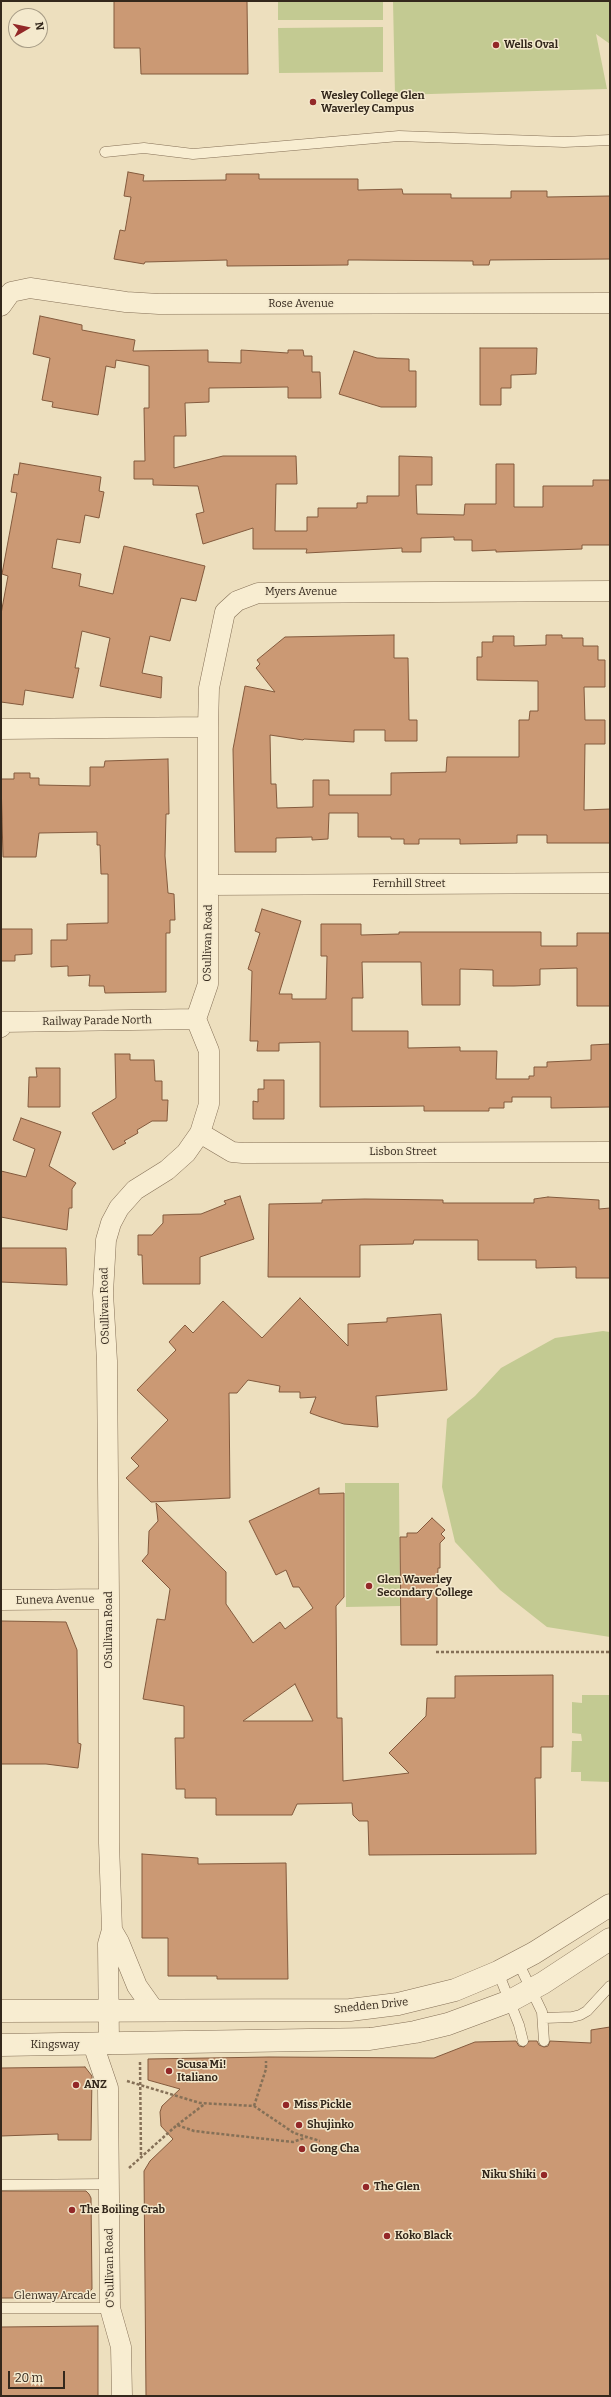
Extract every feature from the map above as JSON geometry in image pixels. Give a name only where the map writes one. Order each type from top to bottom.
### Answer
[{"type":"street","name":"Rose Avenue","points":[[1,306],[11,292],[30,288],[126,302],[159,304],[610,303]]},
{"type":"street","name":"Myers Avenue","points":[[208,727],[209,688],[226,612],[237,601],[258,593],[610,591]]},
{"type":"street","points":[[1,729],[208,727]]},
{"type":"street","name":"OSullivan Road","points":[[108,2010],[108,1944],[112,1930],[109,1843],[107,1361],[103,1294],[106,1240],[111,1223],[119,1208],[135,1190],[167,1170],[186,1153],[200,1133],[209,1104],[209,1051],[196,1019],[208,984],[208,727]]},
{"type":"street","name":"Fernhill Street","points":[[208,885],[610,883]]},
{"type":"street","name":"Railway Parade North","points":[[1,1027],[3,1022],[196,1019]]},
{"type":"street","name":"Lisbon Street","points":[[200,1133],[232,1152],[243,1153],[610,1152]]},
{"type":"street","name":"Euneva Avenue","points":[[1,1600],[109,1599]]},
{"type":"street","name":"Snedden Drive","points":[[108,2010],[342,2010],[375,2008],[417,2001],[455,1990],[498,1972],[518,1962],[610,1905]]},
{"type":"street","name":"OSullivan Road","points":[[112,1930],[119,1942],[137,1986],[154,2010]]},
{"type":"street","points":[[101,2044],[370,2039],[415,2032],[448,2024],[510,2001],[532,1989],[610,1939]]},
{"type":"street","points":[[1,2011],[108,2010]]},
{"type":"street","name":"O'Sullivan Road","points":[[108,2010],[101,2044],[108,2088],[110,2308],[118,2329],[121,2348],[122,2396]]},
{"type":"street","name":"Kingsway","points":[[1,2045],[101,2044]]},
{"type":"lane","points":[[105,152],[144,148],[193,154],[399,136],[564,142],[610,140]]},
{"type":"lane","points":[[518,1962],[532,1989],[544,2018],[544,2041]]},
{"type":"lane","points":[[498,1972],[510,2001],[523,2041]]},
{"type":"lane","points":[[544,2018],[572,2018],[587,2011],[610,1986]]},
{"type":"lane","points":[[1,2185],[109,2184]]},
{"type":"lane","name":"Glenway Arcade","points":[[1,2308],[110,2308]]},
{"type":"path","points":[[436,1652],[610,1652]]},
{"type":"path","points":[[140,2056],[141,2157]]},
{"type":"path","points":[[254,2106],[266,2068],[266,2058]]},
{"type":"path","points":[[126,2081],[206,2103],[254,2106],[294,2133],[320,2141]]},
{"type":"path","points":[[127,2169],[177,2125],[206,2103]]},
{"type":"path","points":[[177,2125],[194,2131],[293,2142],[307,2137]]},
{"type":"green space","points":[[278,1],[383,1],[383,20],[278,20]]},
{"type":"green space","name":"Wells Oval","points":[[393,1],[610,1],[610,44],[596,34],[607,89],[395,95]]},
{"type":"green space","points":[[383,27],[383,72],[279,73],[278,28]]},
{"type":"green space","points":[[603,1331],[610,1332],[610,1637],[547,1627],[500,1590],[455,1542],[442,1487],[447,1419],[475,1396],[501,1368],[555,1338]]},
{"type":"green space","points":[[345,1483],[399,1483],[400,1606],[346,1607]]},
{"type":"green space","points":[[582,1695],[610,1695],[610,1782],[581,1781],[581,1772],[571,1772],[572,1741],[582,1741],[581,1734],[572,1733],[572,1702],[582,1703]]},
{"type":"building","points":[[114,1],[247,1],[248,74],[141,74],[140,48],[114,48]]},
{"type":"building","points":[[128,172],[144,175],[143,181],[226,180],[226,174],[259,174],[259,179],[358,179],[358,190],[402,189],[403,194],[451,194],[451,198],[511,198],[511,191],[547,191],[547,197],[610,196],[610,259],[490,260],[489,265],[473,265],[473,261],[348,260],[348,265],[227,266],[227,260],[145,262],[144,264],[114,259],[120,230],[125,231],[131,197],[124,196]]},
{"type":"building","points":[[40,316],[82,325],[82,330],[135,340],[133,351],[208,350],[208,362],[241,363],[241,350],[288,353],[288,350],[303,350],[304,356],[312,356],[312,372],[320,372],[321,398],[288,398],[288,387],[209,388],[209,402],[185,403],[186,436],[174,436],[174,468],[223,456],[296,456],[297,484],[276,484],[275,531],[307,531],[307,517],[318,517],[318,508],[357,508],[357,503],[367,503],[367,496],[399,496],[399,456],[432,457],[432,485],[416,485],[417,514],[464,515],[465,504],[496,504],[496,464],[514,464],[514,507],[543,507],[543,486],[593,486],[593,480],[610,480],[610,545],[582,545],[582,549],[496,552],[496,550],[472,551],[472,540],[454,540],[454,537],[421,538],[421,552],[402,552],[402,548],[306,553],[307,549],[253,549],[253,528],[203,544],[196,514],[204,512],[198,486],[153,485],[153,479],[134,479],[134,461],[145,461],[144,408],[149,408],[149,366],[116,360],[115,368],[106,366],[98,415],[52,407],[53,402],[42,400],[50,358],[33,354]]},
{"type":"building","points":[[480,348],[537,348],[536,374],[511,375],[511,388],[501,388],[501,405],[480,405]]},
{"type":"building","points":[[354,351],[377,358],[409,359],[409,371],[416,371],[416,407],[381,407],[339,394]]},
{"type":"building","points":[[20,463],[101,477],[99,491],[104,492],[99,518],[85,515],[80,543],[57,539],[52,568],[81,574],[79,586],[113,594],[124,546],[205,566],[196,601],[181,598],[170,641],[150,636],[142,673],[162,677],[161,698],[100,686],[110,638],[82,631],[75,668],[79,668],[73,698],[25,690],[23,705],[1,702],[1,614],[8,576],[2,574],[17,493],[11,492],[14,474],[18,475]]},
{"type":"building","points":[[394,635],[394,658],[408,658],[409,720],[417,720],[417,741],[385,741],[385,730],[354,730],[354,742],[303,740],[270,735],[271,784],[276,784],[277,808],[313,807],[313,780],[329,780],[329,795],[391,795],[391,773],[446,772],[447,757],[519,757],[519,720],[529,720],[530,711],[538,711],[538,681],[477,680],[477,657],[482,657],[482,642],[493,642],[493,636],[514,636],[514,646],[546,645],[546,635],[562,635],[562,638],[583,638],[583,646],[598,646],[598,660],[605,660],[605,687],[584,687],[585,720],[605,720],[605,744],[585,744],[584,810],[610,809],[610,843],[547,843],[547,835],[517,835],[517,843],[460,844],[460,839],[419,839],[419,844],[404,844],[404,839],[391,839],[391,837],[358,837],[358,813],[329,813],[328,839],[312,840],[312,837],[276,838],[276,852],[235,852],[233,749],[245,686],[275,692],[256,668],[260,664],[257,660],[285,637]]},
{"type":"building","points":[[168,759],[169,814],[166,814],[165,856],[168,893],[174,894],[175,920],[170,920],[170,933],[166,933],[166,992],[105,993],[104,986],[89,986],[90,975],[68,976],[68,966],[51,967],[51,940],[67,940],[67,924],[108,923],[108,874],[101,874],[100,845],[97,845],[97,832],[39,833],[36,857],[3,857],[1,779],[14,779],[14,773],[30,773],[30,778],[39,778],[39,785],[90,786],[90,767],[104,767],[105,761]]},
{"type":"building","points":[[262,909],[301,921],[279,994],[292,994],[292,999],[326,999],[327,956],[321,956],[321,924],[361,924],[361,935],[399,934],[399,932],[541,932],[541,946],[577,946],[577,933],[610,933],[610,1006],[577,1006],[577,968],[540,969],[540,985],[514,986],[493,986],[493,970],[460,969],[460,1005],[422,1005],[421,962],[362,962],[363,998],[352,998],[352,1031],[408,1031],[408,1048],[460,1047],[460,1051],[497,1051],[496,1079],[529,1079],[529,1076],[534,1076],[534,1067],[547,1067],[547,1062],[591,1060],[591,1045],[610,1044],[610,1107],[551,1108],[551,1097],[512,1097],[512,1102],[504,1102],[504,1108],[489,1108],[489,1111],[424,1111],[424,1106],[320,1107],[320,1042],[279,1043],[279,1051],[257,1051],[258,1041],[250,1041],[252,971],[248,969],[260,933],[255,931]]},
{"type":"building","points":[[1,929],[32,929],[32,954],[15,955],[15,961],[1,961]]},
{"type":"building","points":[[115,1054],[130,1054],[130,1060],[154,1060],[155,1081],[162,1081],[162,1100],[168,1100],[167,1121],[152,1121],[137,1130],[138,1133],[124,1141],[126,1143],[113,1150],[92,1113],[116,1098]]},
{"type":"building","points":[[36,1068],[60,1068],[60,1107],[28,1107],[29,1077],[37,1077]]},
{"type":"building","points":[[264,1080],[284,1080],[284,1119],[253,1119],[253,1101],[258,1102],[258,1089],[264,1089]]},
{"type":"building","points":[[21,1118],[61,1132],[49,1166],[76,1183],[72,1189],[72,1208],[69,1208],[67,1230],[1,1217],[1,1171],[26,1177],[35,1149],[13,1140]]},
{"type":"building","points":[[240,1196],[254,1239],[200,1257],[200,1284],[143,1284],[142,1255],[138,1255],[138,1235],[152,1235],[163,1223],[163,1215],[201,1214],[226,1204],[224,1201]]},
{"type":"building","points":[[548,1197],[599,1200],[599,1209],[610,1208],[610,1278],[576,1278],[576,1267],[536,1268],[536,1260],[478,1260],[478,1240],[414,1240],[413,1244],[360,1245],[360,1277],[268,1277],[269,1204],[322,1203],[322,1200],[365,1199],[443,1200],[443,1203],[534,1203],[534,1199]]},
{"type":"building","points":[[1,1248],[66,1248],[67,1285],[1,1282]]},
{"type":"building","points":[[300,1298],[348,1346],[348,1324],[387,1322],[387,1318],[441,1314],[447,1390],[376,1396],[378,1427],[344,1424],[321,1417],[310,1413],[316,1397],[300,1398],[300,1392],[279,1392],[280,1386],[248,1380],[237,1393],[229,1393],[230,1498],[151,1502],[126,1478],[139,1466],[131,1458],[168,1420],[137,1390],[176,1350],[169,1342],[185,1325],[193,1333],[223,1301],[262,1338]]},
{"type":"building","points":[[319,1488],[319,1494],[344,1493],[344,1597],[336,1606],[337,1718],[342,1718],[343,1781],[409,1773],[389,1753],[426,1716],[427,1698],[455,1698],[455,1676],[553,1675],[553,1747],[541,1747],[541,1778],[535,1778],[536,1854],[369,1855],[368,1821],[359,1821],[353,1815],[352,1803],[297,1804],[292,1815],[216,1815],[216,1798],[185,1798],[185,1789],[176,1789],[175,1738],[184,1738],[184,1706],[143,1699],[157,1619],[165,1620],[170,1589],[142,1561],[148,1554],[149,1531],[158,1521],[156,1503],[226,1572],[226,1604],[253,1643],[280,1622],[285,1629],[313,1608],[299,1587],[293,1587],[286,1570],[276,1575],[249,1521]],"holes":[[[295,1684],[313,1721],[243,1721]]]},
{"type":"building","points":[[432,1518],[445,1530],[441,1534],[445,1538],[440,1543],[440,1568],[438,1568],[437,1645],[401,1645],[400,1537],[407,1537],[407,1533],[417,1533]]},
{"type":"building","points":[[1,1621],[66,1622],[77,1650],[78,1743],[81,1744],[78,1768],[46,1764],[1,1764]]},
{"type":"building","points":[[142,1854],[198,1858],[198,1864],[286,1863],[288,1979],[217,1979],[217,1976],[168,1976],[168,1938],[142,1938]]},
{"type":"building","name":"The Glen","points":[[610,2027],[610,2396],[146,2396],[144,2171],[150,2161],[173,2139],[161,2126],[160,2112],[162,2106],[180,2089],[148,2080],[148,2059],[269,2057],[434,2058],[475,2042],[516,2041],[519,2046],[524,2047],[529,2041],[537,2041],[539,2045],[544,2047],[548,2046],[550,2041],[591,2043],[591,2030]]},
{"type":"building","points":[[85,2067],[92,2076],[91,2140],[58,2140],[58,2134],[1,2136],[1,2068]]},
{"type":"building","points":[[1,2191],[86,2191],[89,2194],[91,2198],[92,2289],[84,2298],[1,2298]]},
{"type":"building","points":[[98,2326],[98,2396],[1,2396],[1,2327]]},
{"type":"place","name":"Wells Oval","points":[[496,45]]},
{"type":"place","name":"Wesley College Glen Waverley Campus","points":[[313,102]]},
{"type":"place","name":"Glen Waverley Secondary College","points":[[369,1586]]},
{"type":"place","name":"Scusa Mi! Italiano","points":[[169,2071]]},
{"type":"place","name":"ANZ","points":[[76,2085]]},
{"type":"place","name":"Miss Pickle","points":[[286,2105]]},
{"type":"place","name":"Shujinko","points":[[299,2125]]},
{"type":"place","name":"Gong Cha","points":[[302,2149]]},
{"type":"place","name":"Niku Shiki","points":[[544,2175]]},
{"type":"place","name":"The Glen","points":[[366,2187]]},
{"type":"place","name":"The Boiling Crab","points":[[72,2210]]},
{"type":"place","name":"Koko Black","points":[[387,2236]]}]
